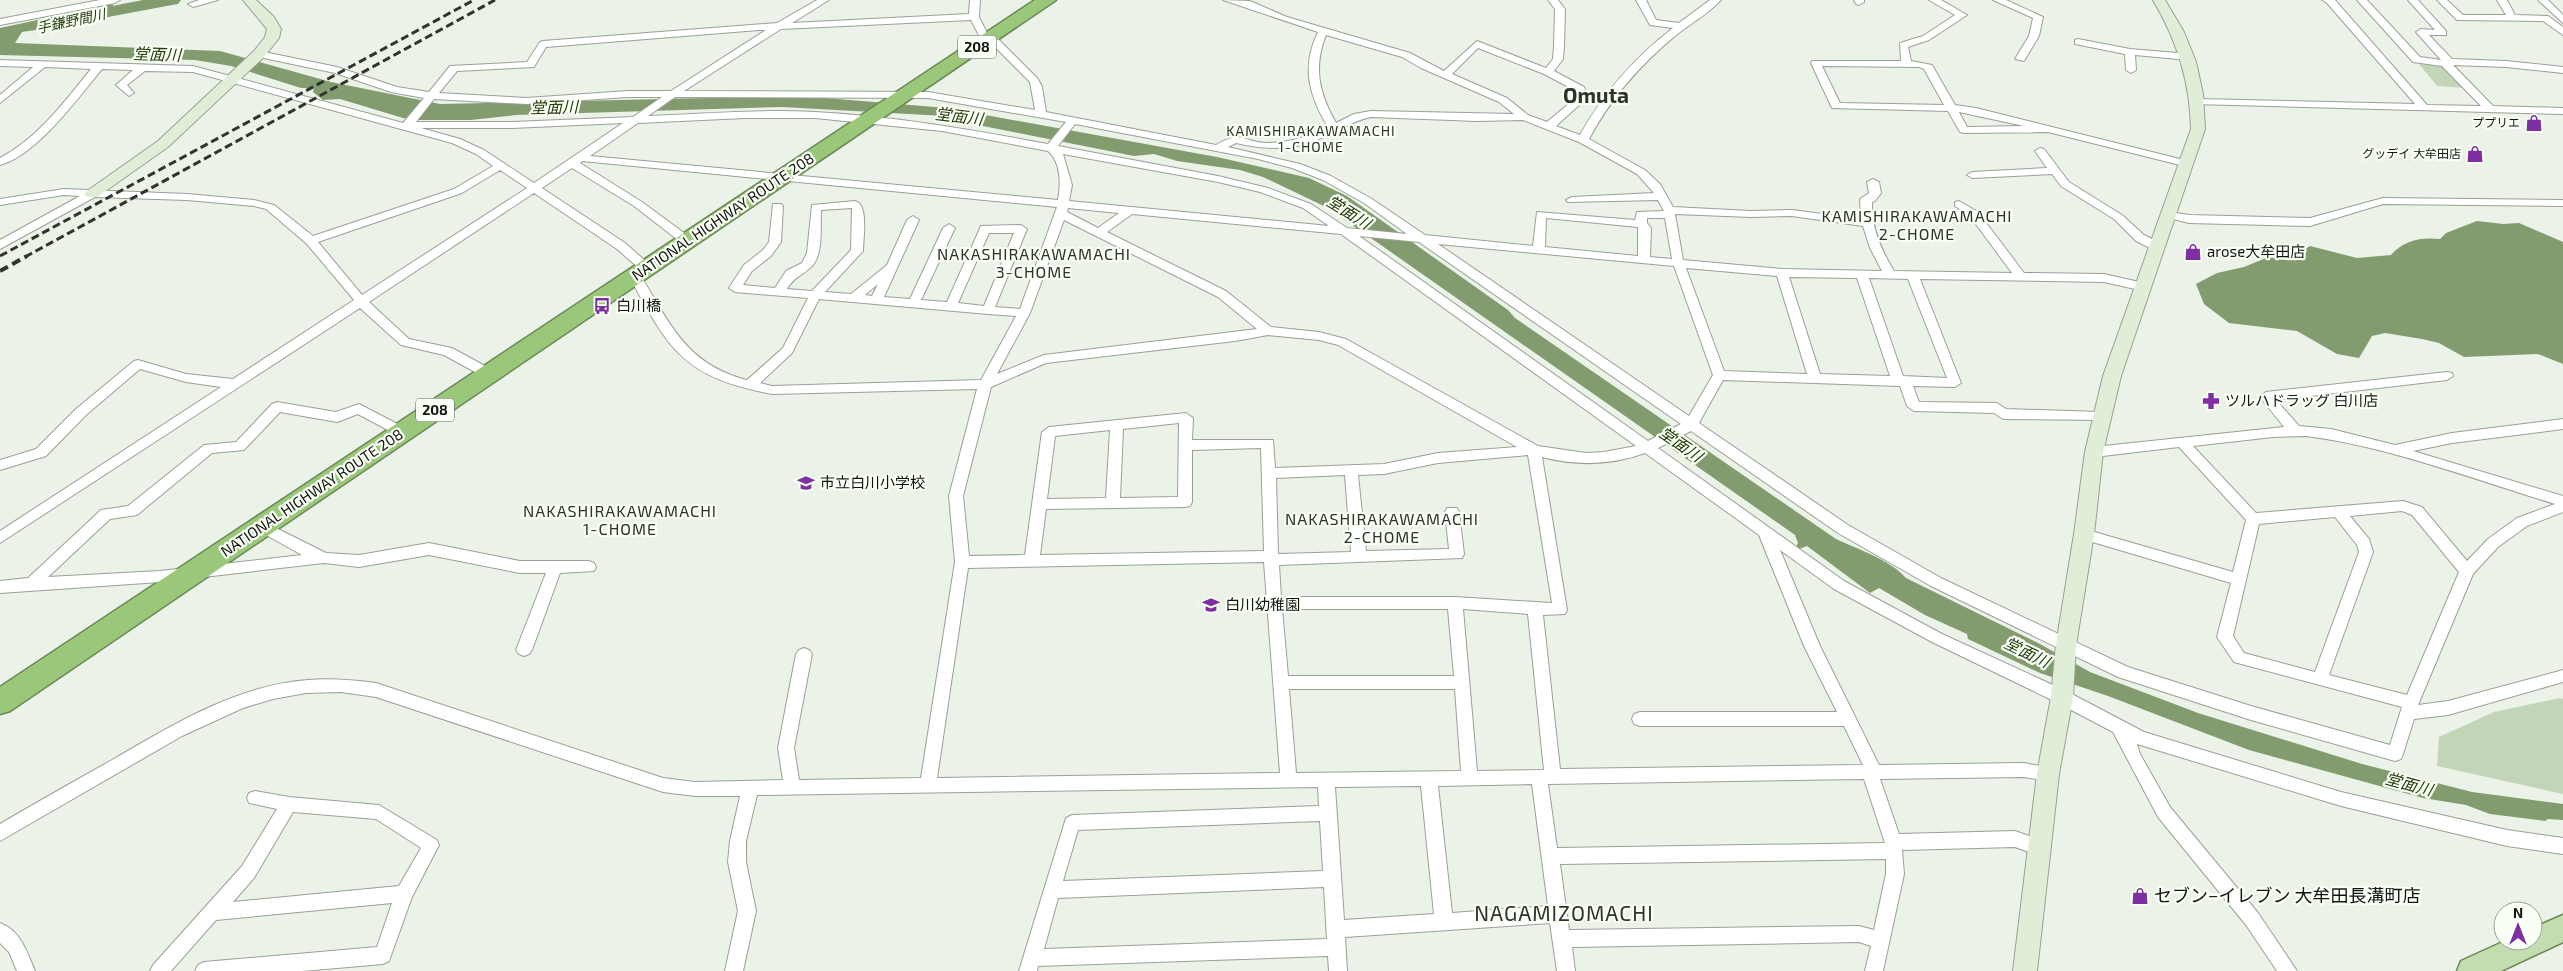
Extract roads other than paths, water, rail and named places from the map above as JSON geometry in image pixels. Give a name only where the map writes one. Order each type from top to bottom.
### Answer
[{"type":"highway","name":"NATIONAL HIGHWAY ROUTE 208","points":[[0,702],[1047,0]]},
{"type":"main road","points":[[2471,971],[2563,928]]},
{"type":"street","points":[[0,22],[115,0]]},
{"type":"street","points":[[193,4],[213,0]]},
{"type":"street","points":[[0,245],[92,194],[164,144],[259,54],[272,38],[274,29],[269,20],[249,0]]},
{"type":"street","points":[[0,538],[534,188],[775,27],[824,0]]},
{"type":"street","points":[[975,0],[974,17],[989,39],[1034,81],[1037,87],[1041,114]]},
{"type":"street","points":[[1228,0],[1248,3],[1284,20],[1406,55],[1425,66],[1503,100],[1524,117],[1582,140],[1641,172],[1650,180],[1662,196],[1669,213],[1678,262],[1720,375]]},
{"type":"street","points":[[1548,72],[1558,59],[1559,47],[1560,10],[1553,0]]},
{"type":"street","points":[[1641,0],[1653,23],[1681,26]]},
{"type":"street","points":[[1582,140],[1595,115],[1633,66],[1653,47],[1716,0]]},
{"type":"street","points":[[1906,64],[1903,45],[1926,38],[1962,15],[1934,0]]},
{"type":"street","points":[[1998,0],[2038,17],[2034,36],[2020,59]]},
{"type":"street","points":[[2025,971],[2048,774],[2062,696],[2066,645],[2084,534],[2094,452],[2101,417],[2112,376],[2188,164],[2198,129],[2196,82],[2189,58],[2177,29],[2159,0]]},
{"type":"street","points":[[2327,0],[2330,0],[2424,108]]},
{"type":"street","points":[[2362,0],[2417,60],[2506,64],[2563,70]]},
{"type":"street","points":[[2413,0],[2443,33],[2421,32],[2490,109]]},
{"type":"street","points":[[2442,0],[2460,18],[2544,18],[2560,22]]},
{"type":"street","points":[[2502,0],[2512,18]]},
{"type":"street","points":[[2543,0],[2560,22],[2563,32]]},
{"type":"street","points":[[407,126],[454,68],[530,65],[542,44],[775,27],[974,17]]},
{"type":"street","points":[[1323,31],[1318,41],[1312,81],[1326,115],[1334,128]]},
{"type":"street","points":[[2078,42],[2130,52],[2189,58]]},
{"type":"street","points":[[1446,74],[1477,44],[1503,56],[1548,72],[1580,89],[1583,97],[1548,126]]},
{"type":"street","points":[[2130,52],[2131,70]]},
{"type":"street","points":[[259,54],[337,70],[396,90],[431,98],[526,101],[628,94],[670,96],[758,93],[928,95],[1073,120],[1218,148],[1296,166],[1327,178],[1368,201],[1688,425],[1843,529],[1887,556],[2123,672],[2251,713],[2395,754],[2409,708],[2467,571],[2493,543],[2522,522],[2563,506]]},
{"type":"street","points":[[0,62],[193,69],[234,78],[456,141],[480,152],[621,246],[641,272],[664,330],[683,353],[704,369],[749,386],[772,390],[985,384],[1044,359],[1235,337],[1268,331],[1319,336],[1342,342],[1365,353],[1534,450],[1557,457],[1580,459],[1614,456],[1649,448],[1688,425],[1720,375]]},
{"type":"street","points":[[0,100],[44,63]]},
{"type":"street","points":[[2050,129],[1964,130],[1951,108],[1928,67],[1906,64],[1816,63],[1836,106],[1951,108],[2013,118],[2188,164]]},
{"type":"street","points":[[0,162],[20,150],[56,115],[100,65]]},
{"type":"street","points":[[129,93],[121,85],[144,66]]},
{"type":"street","points":[[2198,102],[2563,111]]},
{"type":"street","points":[[1218,148],[1234,139],[1266,146],[1285,145],[1319,136],[1358,116],[1371,114],[1469,118],[1524,117]]},
{"type":"street","points":[[407,126],[512,125],[637,119],[795,115],[870,120],[942,128],[1218,179],[1264,190],[1307,206],[1346,231],[1766,534],[1839,585],[1895,616],[2010,674],[2062,696],[2140,738],[2341,799],[2507,838],[2563,846]]},
{"type":"street","points":[[1052,148],[1073,120]]},
{"type":"street","points":[[928,786],[962,562],[956,496],[985,384],[1024,313],[1062,209],[1066,185],[1059,155],[1052,148]]},
{"type":"street","points":[[2040,151],[2065,184],[2118,217],[2140,238],[2158,247]]},
{"type":"street","points":[[576,160],[783,177],[1062,209],[1130,210],[1782,273],[2104,278],[2144,287]]},
{"type":"street","points":[[576,160],[687,241]]},
{"type":"street","points":[[311,241],[458,191],[500,166]]},
{"type":"street","points":[[1972,175],[2055,171]]},
{"type":"street","points":[[1872,182],[1875,193],[1871,198],[1866,199],[1867,223],[1881,260],[1891,275]]},
{"type":"street","points":[[0,202],[64,192],[186,197],[270,206],[311,241],[361,301],[406,342],[448,351],[490,374]]},
{"type":"street","points":[[1572,200],[1662,196]]},
{"type":"street","points":[[2169,215],[2189,219],[2310,222],[2383,201],[2563,202]]},
{"type":"street","points":[[749,386],[788,350],[816,294],[857,251],[858,208],[855,204],[816,206],[813,253],[807,264],[790,274],[779,291]]},
{"type":"street","points":[[1959,204],[1974,214],[2021,277]]},
{"type":"street","points":[[777,206],[775,242],[766,253],[748,268],[735,288],[1024,313]]},
{"type":"street","points":[[1062,209],[1100,232],[1222,294],[1268,331]]},
{"type":"street","points":[[1100,232],[1130,210]]},
{"type":"street","points":[[1641,224],[1641,214],[1669,213],[1792,213],[1867,223]]},
{"type":"street","points":[[1539,250],[1541,214],[1641,224],[1645,228],[1644,259]]},
{"type":"street","points":[[877,299],[912,220]]},
{"type":"street","points":[[914,303],[948,228]]},
{"type":"street","points":[[951,306],[985,229],[1021,229],[988,310]]},
{"type":"street","points":[[855,297],[892,265]]},
{"type":"street","points":[[1782,273],[1815,378]]},
{"type":"street","points":[[1862,275],[1901,380],[1914,406],[1997,408],[2003,414],[2101,417]]},
{"type":"street","points":[[1720,375],[1955,382],[1912,275]]},
{"type":"street","points":[[0,465],[41,453],[81,412],[138,364],[186,378],[236,384]]},
{"type":"street","points":[[2295,430],[2266,397],[2447,376]]},
{"type":"street","points":[[33,582],[106,514],[132,511],[209,448],[240,446],[277,407],[337,417],[358,409],[402,432]]},
{"type":"street","points":[[1032,560],[1049,432],[1186,418],[1185,502],[1040,504]]},
{"type":"street","points":[[2394,450],[2452,438],[2563,424]]},
{"type":"street","points":[[1113,503],[1117,425]]},
{"type":"street","points":[[2094,452],[2295,430],[2331,434],[2394,450],[2563,501]]},
{"type":"street","points":[[1186,445],[1268,443],[1271,558],[1283,682],[1289,782]]},
{"type":"street","points":[[2183,443],[2252,519]]},
{"type":"street","points":[[1269,473],[1384,469],[1438,458],[1534,450]]},
{"type":"street","points":[[1275,603],[1455,603],[1560,610],[1534,450]]},
{"type":"street","points":[[1351,470],[1359,557]]},
{"type":"street","points":[[2252,519],[2403,506],[2417,511],[2467,571]]},
{"type":"street","points":[[962,562],[1457,554],[1452,512]]},
{"type":"street","points":[[2320,680],[2366,552],[2364,543],[2338,512]]},
{"type":"street","points":[[2252,519],[2224,637],[2239,658],[2320,680],[2409,708],[2448,708],[2563,676]]},
{"type":"street","points":[[262,526],[305,550],[325,558]]},
{"type":"street","points":[[1766,534],[1812,646],[1873,773],[1893,846],[1895,874],[1874,971]]},
{"type":"street","points":[[2084,534],[2237,579]]},
{"type":"street","points":[[0,587],[33,582],[192,573],[325,558],[359,561],[429,549],[520,567],[589,567]]},
{"type":"street","points":[[524,650],[555,567]]},
{"type":"street","points":[[1455,603],[1470,779]]},
{"type":"street","points":[[1535,608],[1550,856],[1566,971]]},
{"type":"street","points":[[792,789],[786,748],[804,654]]},
{"type":"street","points":[[1283,682],[1462,684]]},
{"type":"street","points":[[0,833],[184,726],[218,710],[252,698],[325,684],[354,685],[376,690],[663,785],[695,790],[2024,770],[2048,774]]},
{"type":"street","points":[[1640,720],[1848,720]]},
{"type":"street","points":[[2118,727],[2129,742],[2132,755],[2164,812],[2252,919],[2288,971]]},
{"type":"street","points":[[1429,780],[1444,922]]},
{"type":"street","points":[[1326,782],[1338,971]]},
{"type":"street","points":[[734,971],[746,911],[737,862],[738,841],[750,789]]},
{"type":"street","points":[[204,971],[275,968],[383,955],[404,894],[431,845],[379,812],[289,804],[254,798]]},
{"type":"street","points":[[160,971],[248,872],[289,804]]},
{"type":"street","points":[[1328,813],[1072,823],[1030,964],[1336,938],[1444,922],[1558,914]]},
{"type":"street","points":[[1550,856],[1893,846],[2015,839],[2040,848]]},
{"type":"street","points":[[1052,890],[1332,879]]},
{"type":"street","points":[[213,912],[404,894]]},
{"type":"street","points":[[0,931],[16,946],[26,971]]},
{"type":"street","points":[[1562,939],[1859,934],[1881,940]]},
{"type":"water","name":"堂面川","points":[[113,4],[112,15],[90,22],[22,32],[15,43],[220,51],[331,82],[440,104],[801,96],[947,108],[1217,157],[1309,178],[1347,196],[1508,310],[1515,318],[1836,539],[1891,565],[1906,578],[2040,644],[2090,672],[2198,713],[2362,764],[2472,792],[2563,804],[2563,820],[2548,819],[2545,821],[2490,814],[2466,805],[2423,798],[2249,750],[2108,696],[2040,673],[1968,639],[1967,634],[1925,615],[1879,588],[1870,593],[1807,546],[1799,549],[1796,547],[1798,543],[1795,535],[1328,208],[1263,177],[1240,170],[1177,161],[1154,154],[1134,156],[963,122],[945,116],[782,107],[516,115],[471,120],[418,120],[403,118],[340,99],[323,100],[313,92],[314,88],[301,88],[231,66],[195,60],[0,55],[0,28]]},
{"type":"water","points":[[2477,221],[2503,224],[2519,223],[2563,242],[2563,364],[2538,354],[2464,357],[2439,343],[2385,333],[2372,336],[2359,358],[2337,354],[2297,331],[2229,323],[2204,304],[2196,284],[2217,273],[2244,267],[2268,257],[2287,260],[2310,246],[2357,258],[2391,255],[2407,243],[2420,239],[2440,239],[2446,233]]},
{"type":"waterway","name":"手鎌野間川","points":[[76,18],[172,0]]},
{"type":"railway","points":[[0,256],[474,0]]},
{"type":"railway","points":[[25,257],[495,0]]},
{"type":"railway","points":[[0,271],[27,256]]},
{"type":"place","name":"ププリエ","points":[[2534,123]]},
{"type":"place","name":"グッデイ 大牟田店","points":[[2475,154]]},
{"type":"place","name":"arose大牟田店","points":[[2193,252]]},
{"type":"place","name":"白川橋","points":[[602,306]]},
{"type":"place","name":"ツルハドラッグ 白川店","points":[[2211,401]]},
{"type":"place","name":"市立白川小学校","points":[[806,483]]},
{"type":"place","name":"白川幼稚園","points":[[1211,605]]},
{"type":"place","name":"セブン−イレブン 大牟田長溝町店","points":[[2140,896]]},
{"type":"district","name":"Omuta","points":[[1596,96]]},
{"type":"district","name":"KAMISHIRAKAWAMACHI 1-CHOME","points":[[1311,140]]},
{"type":"district","name":"KAMISHIRAKAWAMACHI 2-CHOME","points":[[1917,225]]},
{"type":"district","name":"NAKASHIRAKAWAMACHI 3-CHOME","points":[[1034,263]]},
{"type":"district","name":"NAKASHIRAKAWAMACHI 1-CHOME","points":[[620,520]]},
{"type":"district","name":"NAKASHIRAKAWAMACHI 2-CHOME","points":[[1382,528]]},
{"type":"district","name":"NAGAMIZOMACHI","points":[[1564,914]]}]
